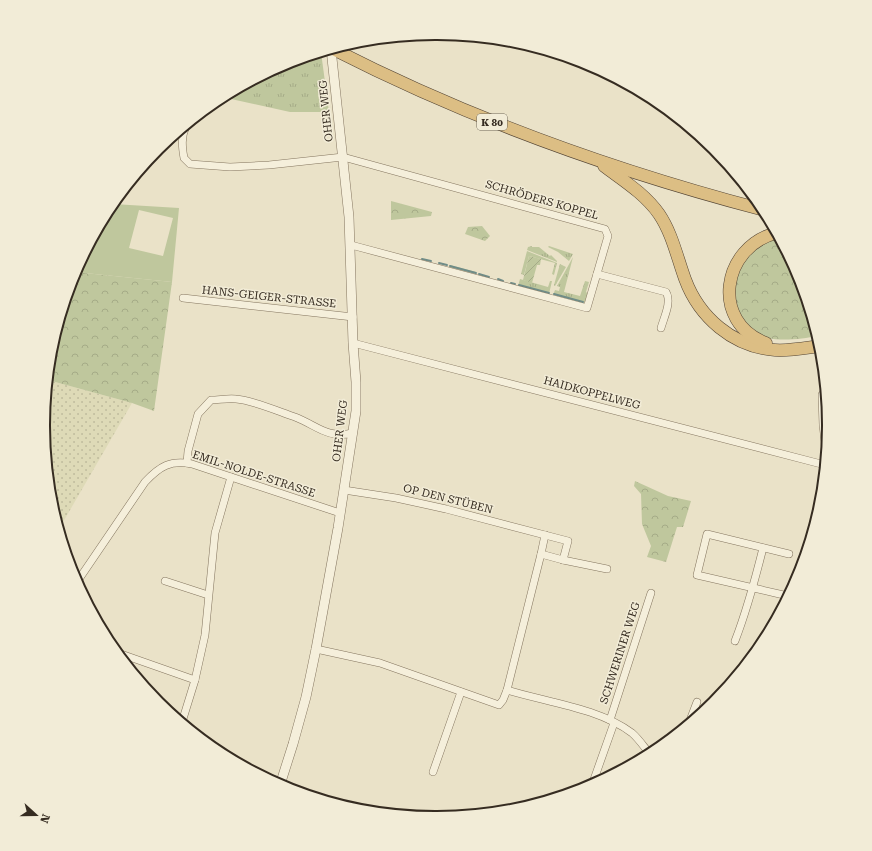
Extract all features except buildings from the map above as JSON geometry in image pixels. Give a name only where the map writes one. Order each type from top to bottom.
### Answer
[{"type":"highway","name":"K 80","points":[[339,52],[390,77],[504,127],[595,160],[694,191],[754,207]]},
{"type":"highway","points":[[595,160],[641,194],[659,215],[673,243],[685,280],[691,292],[702,310],[717,326],[735,338],[767,349],[795,350],[813,347]]},
{"type":"highway","points":[[771,235],[753,244],[741,256],[736,264],[729,286],[729,299],[731,307],[739,324],[753,337],[760,341],[778,346],[812,343]]},
{"type":"street","name":"OHER WEG","points":[[282,779],[306,697],[316,649],[338,528],[353,433],[356,401],[351,245],[332,54]]},
{"type":"street","points":[[183,135],[184,158],[190,164],[230,167],[253,166],[343,157]]},
{"type":"street","name":"SCHRÖDERS KOPPEL","points":[[343,157],[605,229],[608,236],[587,308],[351,245]]},
{"type":"street","points":[[597,274],[666,292],[668,302],[661,328]]},
{"type":"street","name":"HANS-GEIGER-STRASSE","points":[[184,298],[353,317]]},
{"type":"street","name":"HAIDKOPPELWEG","points":[[353,342],[819,464]]},
{"type":"street","points":[[187,463],[188,451],[198,414],[211,400],[237,399],[264,406],[297,418],[332,435],[353,433]]},
{"type":"street","name":"EMIL-NOLDE-STRASSE","points":[[81,575],[145,482],[160,468],[170,464],[187,463],[340,513]]},
{"type":"street","points":[[184,716],[195,680],[205,636],[215,533],[231,478]]},
{"type":"street","name":"OP DEN STÜBEN","points":[[344,490],[396,498],[568,541],[563,560]]},
{"type":"street","points":[[782,595],[697,575],[707,534],[789,554]]},
{"type":"street","points":[[316,649],[380,663],[499,705],[504,700],[507,690],[545,535]]},
{"type":"street","points":[[735,640],[753,589],[763,548]]},
{"type":"street","points":[[541,554],[563,560],[607,568]]},
{"type":"street","points":[[165,582],[208,594]]},
{"type":"street","name":"SCHWERINER WEG","points":[[595,777],[651,593]]},
{"type":"street","points":[[127,656],[195,680]]},
{"type":"street","points":[[507,690],[580,709],[612,721],[632,734],[645,749]]},
{"type":"street","points":[[433,772],[461,692]]},
{"type":"street","points":[[693,712],[697,702]]},
{"type":"shaded area","points":[[53,381],[132,403],[63,522],[58,501],[51,451],[50,426]]},
{"type":"green space","points":[[322,57],[329,112],[290,112],[232,99],[288,69]]},
{"type":"green space","points":[[391,201],[432,212],[431,216],[391,220]]},
{"type":"green space","points":[[120,204],[179,208],[172,282],[82,273],[102,233]],"holes":[[[139,210],[173,218],[163,256],[129,248]]]},
{"type":"green space","points":[[482,226],[490,236],[485,241],[465,234],[468,227]]},
{"type":"green space","points":[[774,240],[782,255],[801,302],[811,337],[792,339],[768,338],[752,329],[744,322],[739,314],[736,305],[735,288],[739,270],[747,255],[754,249]]},
{"type":"green space","points":[[549,246],[573,254],[569,261],[558,252],[548,247]]},
{"type":"green space","points":[[528,247],[539,247],[550,256],[551,255],[557,262],[527,250]]},
{"type":"green space","points":[[527,251],[557,263],[554,275],[552,274],[555,263],[529,256],[524,275],[521,274]]},
{"type":"green space","points":[[529,256],[541,259],[540,265],[537,265],[532,283],[523,280]]},
{"type":"green space","points":[[573,257],[564,292],[580,296],[585,281],[589,282],[586,292],[588,294],[586,301],[583,303],[553,295],[555,290],[559,291],[560,287],[557,286]]},
{"type":"green space","points":[[560,264],[566,267],[555,286],[554,285]]},
{"type":"green space","points":[[450,265],[476,272],[476,274],[449,267]]},
{"type":"green space","points":[[82,273],[172,282],[154,411],[132,403],[53,381],[58,350],[64,326]]},
{"type":"green space","points":[[520,279],[548,287],[550,281],[552,281],[549,294],[518,286]]},
{"type":"green space","points":[[635,481],[668,496],[691,501],[683,527],[677,527],[666,562],[647,557],[651,546],[642,524],[641,494],[634,486]]},
{"type":"waterway","points":[[422,259],[431,261]]},
{"type":"waterway","points":[[439,263],[447,265]]},
{"type":"waterway","points":[[450,266],[476,273]]},
{"type":"waterway","points":[[479,274],[489,277]]},
{"type":"waterway","points":[[498,279],[503,281]]},
{"type":"waterway","points":[[511,283],[515,284]]},
{"type":"waterway","points":[[519,285],[549,293]]},
{"type":"waterway","points":[[554,294],[583,302]]}]
